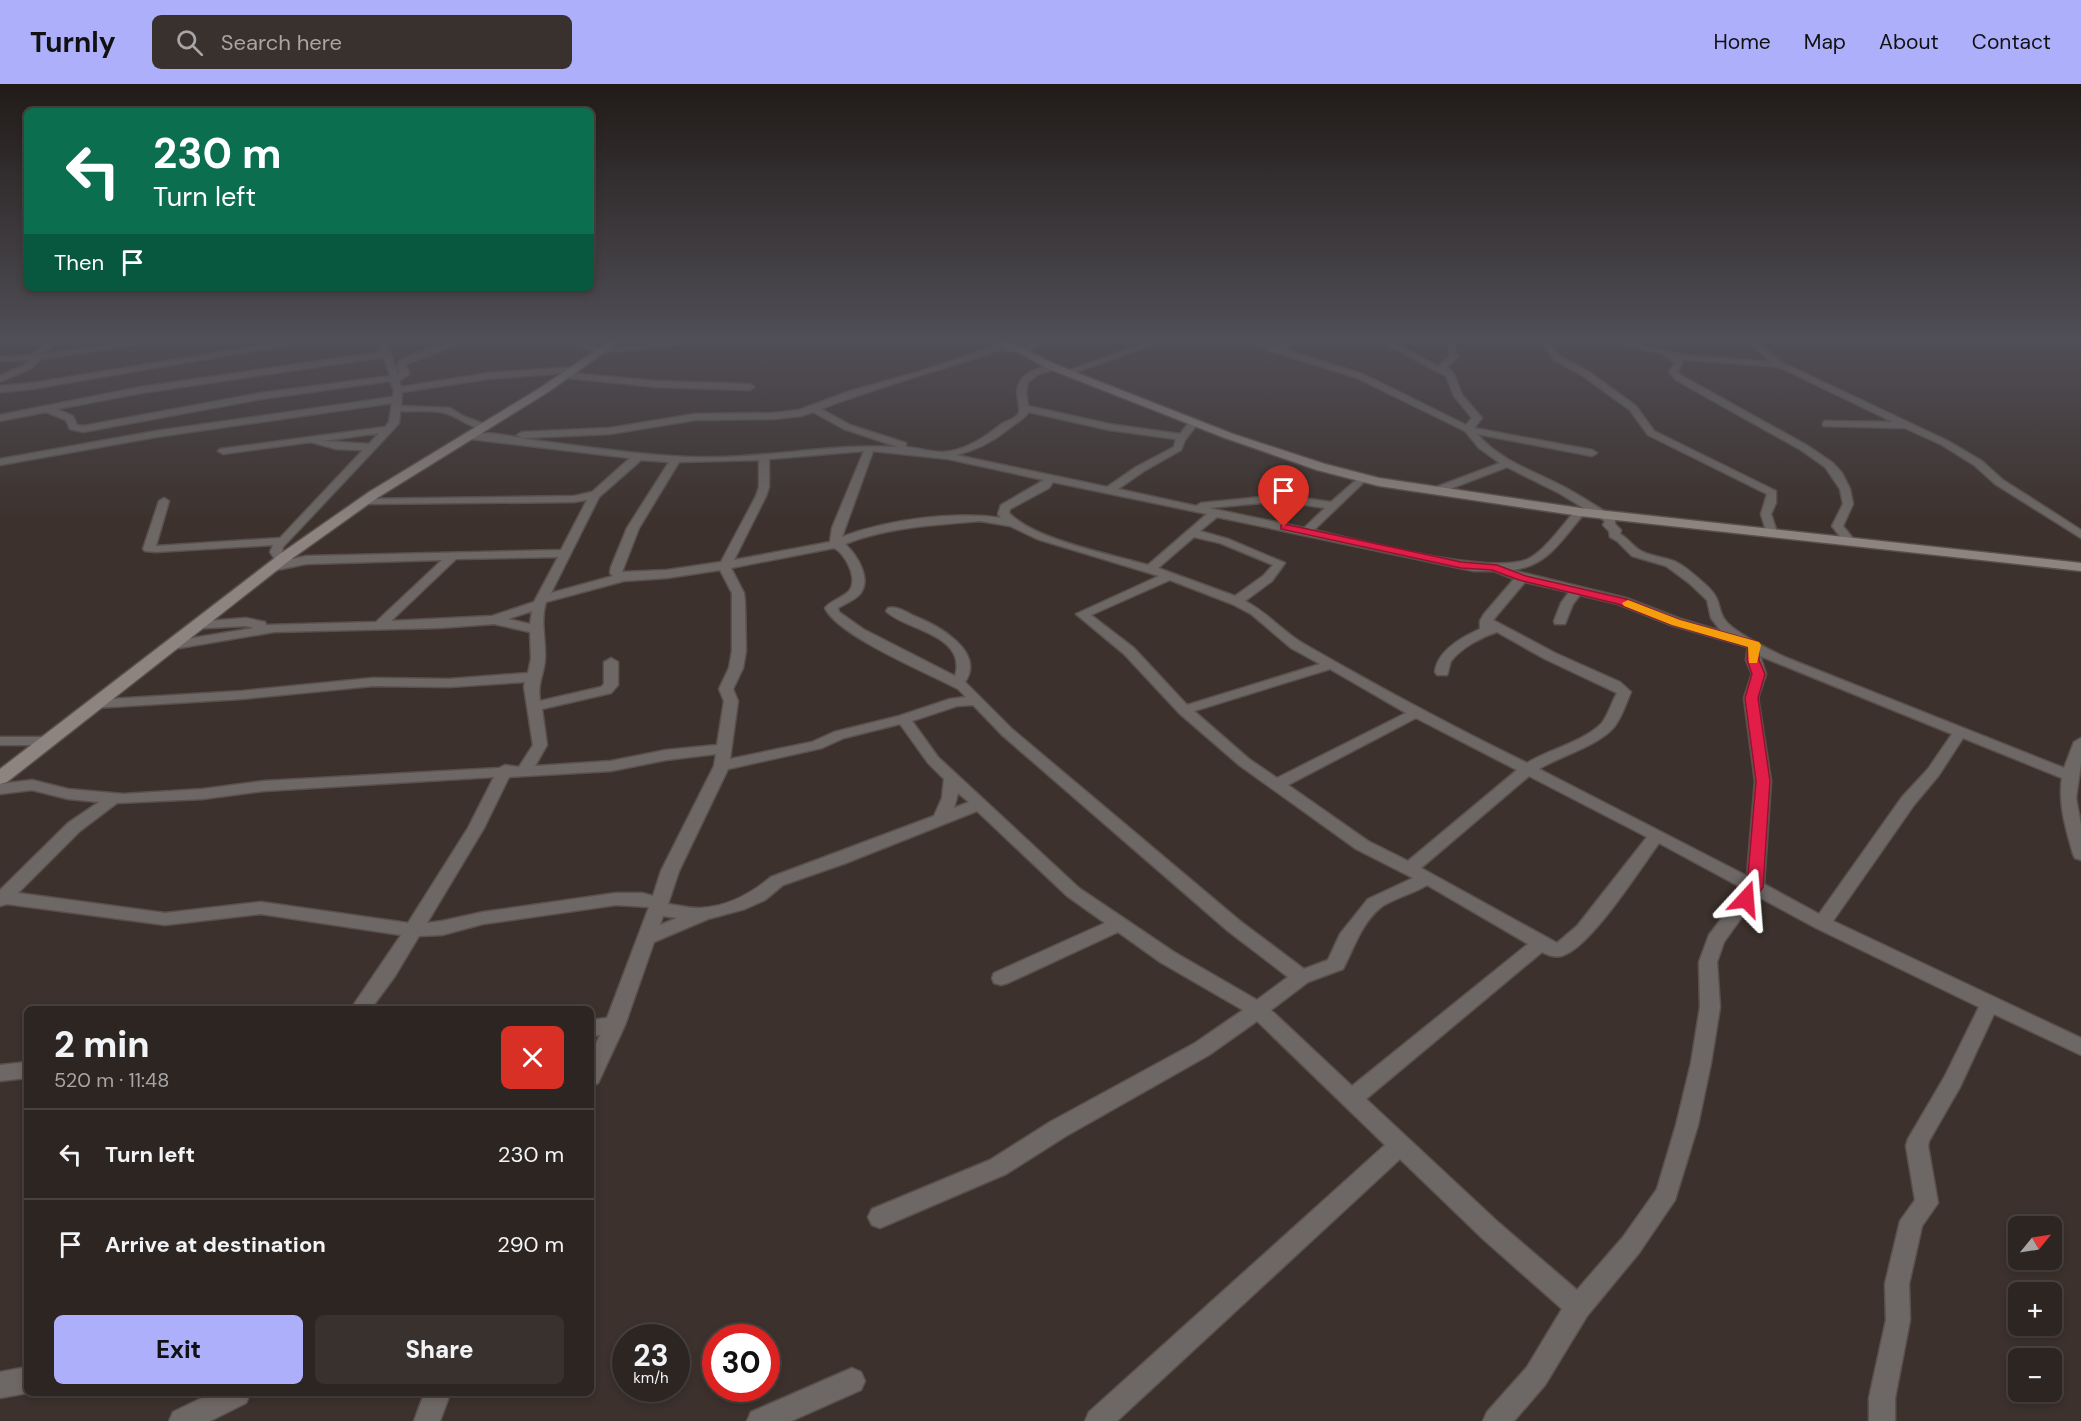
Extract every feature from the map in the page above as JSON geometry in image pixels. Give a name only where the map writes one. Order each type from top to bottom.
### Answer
[{"type":"street","points":[[0,418],[90,400]]},
{"type":"street","points":[[47,409],[70,418],[74,428],[86,429],[238,400]]},
{"type":"street","points":[[0,462],[344,400]]},
{"type":"street","points":[[0,778],[272,567],[283,549],[370,447],[394,423],[395,400]]},
{"type":"street","points":[[421,400],[450,411],[462,419],[486,426]]},
{"type":"street","points":[[283,549],[526,400]]},
{"type":"street","points":[[503,438],[530,434],[620,430],[695,417],[782,416],[815,409],[836,400]]},
{"type":"street","points":[[969,454],[1023,414],[1022,400]]},
{"type":"street","points":[[1140,400],[1272,452],[1362,478],[1435,491],[1580,512],[2081,567]]},
{"type":"street","points":[[1407,400],[1469,429],[1592,453]]},
{"type":"street","points":[[1462,400],[1477,418],[1469,429]]},
{"type":"street","points":[[1622,400],[1633,408],[1651,433],[1755,483],[1772,494],[1766,514],[1771,532]]},
{"type":"street","points":[[1718,400],[1767,429],[1797,443],[1823,460],[1840,478],[1848,495],[1848,504],[1836,524],[1837,529],[1850,541]]},
{"type":"street","points":[[1857,400],[1945,443],[1978,463],[1999,482],[2081,535]]},
{"type":"street","points":[[1023,408],[1109,427],[1182,437]]},
{"type":"street","points":[[815,409],[841,424],[902,445],[910,450]]},
{"type":"street","points":[[1110,490],[1140,469],[1178,448],[1182,437],[1194,422]]},
{"type":"street","points":[[1826,424],[1910,425]]},
{"type":"street","points":[[223,451],[389,429]]},
{"type":"street","points":[[1469,429],[1482,446],[1508,463],[1603,514],[1611,520],[1609,525],[1615,530],[1614,535],[1622,538],[1629,549],[1671,565],[1685,575],[1713,598],[1718,620],[1731,633],[1755,645],[1760,651],[2069,775]]},
{"type":"street","points":[[470,436],[676,459],[764,458],[817,451],[869,450],[969,454],[1051,478],[1461,565],[1493,567],[1525,565],[1539,558],[1580,512]]},
{"type":"street","points":[[304,440],[336,446],[370,447]]},
{"type":"street","points":[[869,450],[838,528],[843,544],[854,563],[859,581],[854,592],[831,608],[834,614],[858,632],[977,700],[1007,732],[1234,926],[1301,977]]},
{"type":"street","points":[[525,769],[540,744],[536,706],[531,687],[538,659],[536,629],[540,601],[595,495],[639,456]]},
{"type":"street","points":[[725,567],[761,496],[764,487],[764,458]]},
{"type":"street","points":[[623,577],[616,573],[617,567],[633,528],[676,459]]},
{"type":"street","points":[[1435,491],[1508,463]]},
{"type":"street","points":[[951,521],[1007,504],[1046,486],[1051,478]]},
{"type":"street","points":[[1307,531],[1362,478]]},
{"type":"street","points":[[365,501],[539,501],[595,495]]},
{"type":"street","points":[[1190,507],[1281,498],[1333,506]]},
{"type":"street","points":[[164,501],[153,551],[283,549],[306,561]]},
{"type":"street","points":[[1007,504],[1003,514],[1014,524]]},
{"type":"street","points":[[1150,569],[1215,513]]},
{"type":"street","points":[[494,620],[540,601],[623,577],[725,567],[843,544],[881,529],[918,523],[987,518],[1014,524],[1065,546],[1150,569],[1236,601],[1255,611],[1287,639],[1416,713],[1657,835],[1822,923],[2081,1047]]},
{"type":"street","points":[[1194,533],[1233,544],[1279,563],[1278,569],[1236,601]]},
{"type":"street","points":[[272,567],[306,561],[564,553]]},
{"type":"street","points":[[379,626],[454,555]]},
{"type":"street","points":[[594,1070],[615,1025],[670,871],[722,766],[731,701],[726,689],[736,668],[739,651],[740,602],[725,567]]},
{"type":"street","points":[[1493,567],[1522,578],[1622,602],[1676,622],[1755,645]]},
{"type":"street","points":[[1170,576],[1082,614],[1129,651],[1184,710],[1244,762],[1362,844],[1410,868],[1540,944],[1559,950],[1571,943],[1657,835]]},
{"type":"street","points":[[1442,672],[1443,662],[1447,657],[1490,626],[1522,578]]},
{"type":"street","points":[[1253,590],[1255,611]]},
{"type":"street","points":[[1560,621],[1567,603],[1576,591]]},
{"type":"street","points":[[722,766],[817,746],[839,735],[904,719],[958,690],[963,670],[961,655],[939,633],[892,611]]},
{"type":"street","points":[[168,646],[274,628],[379,626],[494,620],[536,629]]},
{"type":"street","points":[[194,626],[246,622],[274,628]]},
{"type":"street","points":[[1410,868],[1528,769],[1551,754],[1583,741],[1608,725],[1624,692],[1490,626]]},
{"type":"street","points":[[1496,1421],[1536,1376],[1578,1307],[1631,1245],[1667,1193],[1687,1125],[1701,1063],[1710,1007],[1708,962],[1715,940],[1755,887],[1763,781],[1751,698],[1759,674],[1753,660],[1755,645]]},
{"type":"street","points":[[536,706],[606,690],[611,685],[612,662]]},
{"type":"street","points":[[1184,710],[1330,665]]},
{"type":"street","points":[[94,704],[242,695],[373,682],[449,682],[533,677]]},
{"type":"street","points":[[1276,785],[1416,713]]},
{"type":"street","points":[[904,719],[912,734],[933,760],[1073,892],[1118,925],[1212,985],[1258,1010],[1491,1231],[1578,1307]]},
{"type":"street","points":[[1822,923],[1908,801],[1934,772],[1960,732]]},
{"type":"street","points":[[0,741],[48,741]]},
{"type":"street","points":[[2081,742],[2066,790],[2081,854]]},
{"type":"street","points":[[0,789],[32,785],[68,794],[113,799],[191,795],[264,786],[284,787],[505,770],[611,766],[666,755],[725,749]]},
{"type":"street","points":[[15,766],[32,785]]},
{"type":"street","points":[[362,1006],[388,971],[476,828],[505,770]]},
{"type":"street","points":[[941,819],[950,798],[952,778]]},
{"type":"street","points":[[2,899],[74,827],[113,799]]},
{"type":"street","points":[[647,938],[703,914],[759,896],[777,881],[840,860],[979,804]]},
{"type":"street","points":[[880,1217],[998,1167],[1058,1130],[1202,1049],[1301,977],[1336,964],[1346,939],[1374,903],[1410,888],[1426,877]]},
{"type":"street","points":[[2,899],[165,919],[261,908],[413,930],[442,928],[483,918],[616,899],[642,899],[658,907],[703,914]]},
{"type":"street","points":[[1001,978],[1118,925]]},
{"type":"street","points":[[1352,1098],[1540,944]]},
{"type":"street","points":[[1882,1421],[1882,1398],[1898,1320],[1897,1284],[1912,1221],[1927,1203],[1917,1146],[1953,1081],[1989,1003]]},
{"type":"street","points":[[594,1028],[615,1025]]},
{"type":"street","points":[[0,1073],[24,1070]]},
{"type":"street","points":[[1098,1421],[1401,1144]]},
{"type":"street","points":[[0,1385],[24,1381]]},
{"type":"street","points":[[760,1421],[852,1381]]},
{"type":"street","points":[[182,1421],[233,1396]]},
{"type":"street","points":[[427,1421],[435,1396]]},
{"type":"slow traffic","points":[[1628,603],[1696,629],[1755,645],[1753,661]]},
{"type":"route","points":[[1284,527],[1461,565],[1493,567],[1522,578],[1622,602],[1696,629],[1755,645],[1753,660],[1759,674],[1751,698],[1755,733],[1763,766],[1763,781],[1755,887],[1746,899]]}]
